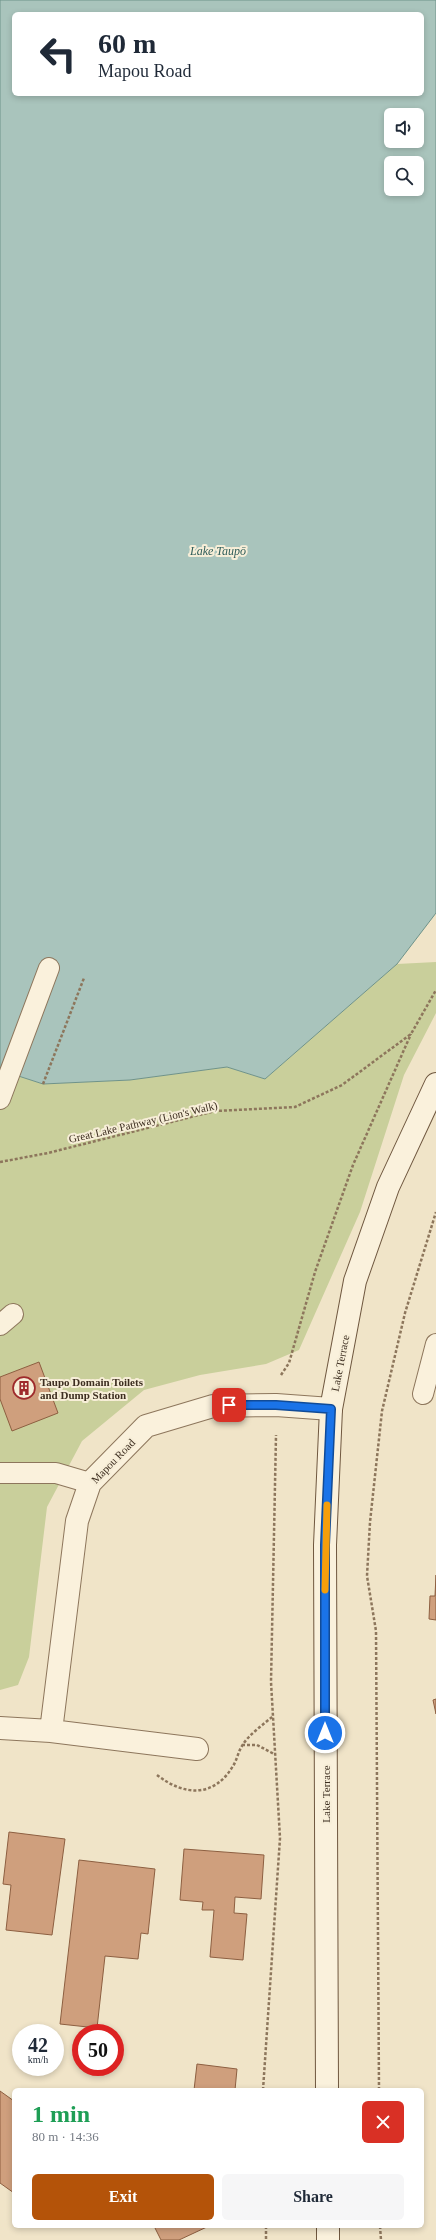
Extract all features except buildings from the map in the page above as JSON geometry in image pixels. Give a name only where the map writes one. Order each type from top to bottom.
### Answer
[{"type":"main road","name":"Lake Terrace","points":[[327,2088],[325,1545],[331,1409],[355,1281],[388,1187],[436,1084]]},
{"type":"main road","name":"Mapou Road","points":[[51,1731],[77,1521],[90,1483],[146,1426],[213,1406],[276,1405],[331,1409]]},
{"type":"main road","points":[[0,1728],[51,1731],[197,1749]]},
{"type":"main road","points":[[328,2228],[328,2240]]},
{"type":"lane","points":[[0,1099],[50,968]]},
{"type":"lane","points":[[423,1394],[436,1344]]},
{"type":"lane","points":[[0,1473],[56,1473],[90,1483]]},
{"type":"path","points":[[44,1084],[84,978]]},
{"type":"path","name":"Great Lake Pathway (Lion's Walk)","points":[[0,1162],[48,1153],[216,1111],[294,1107],[342,1086],[411,1034],[436,990]]},
{"type":"path","points":[[263,2088],[280,1838],[271,1682],[276,1405],[282,1372],[290,1363],[315,1272],[353,1165],[411,1034]]},
{"type":"path","points":[[379,2088],[376,1630],[368,1576],[370,1522],[382,1412],[405,1313],[436,1212]]},
{"type":"path","points":[[273,1716],[242,1746],[257,1745],[276,1755]]},
{"type":"path","points":[[266,2228],[266,2240]]},
{"type":"path","points":[[380,2228],[381,2240]]},
{"type":"green space","points":[[436,962],[436,1013],[404,1075],[360,1212],[299,1350],[266,1364],[200,1375],[144,1390],[82,1441],[47,1507],[29,1657],[18,1685],[0,1690],[0,1070],[43,1084],[130,1080],[227,1067],[265,1079],[397,964]]},
{"type":"water","name":"Lake Taupō","points":[[0,0],[436,0],[436,913],[397,964],[265,1079],[227,1067],[130,1080],[43,1084],[0,1070]]},
{"type":"slow traffic","points":[[325,1590],[327,1505]]},
{"type":"place","name":"Taupo Domain Toilets and Dump Station","points":[[24,1388]]},
{"type":"route","points":[[229,1405],[276,1405],[331,1409],[325,1545],[325,1733]]}]
